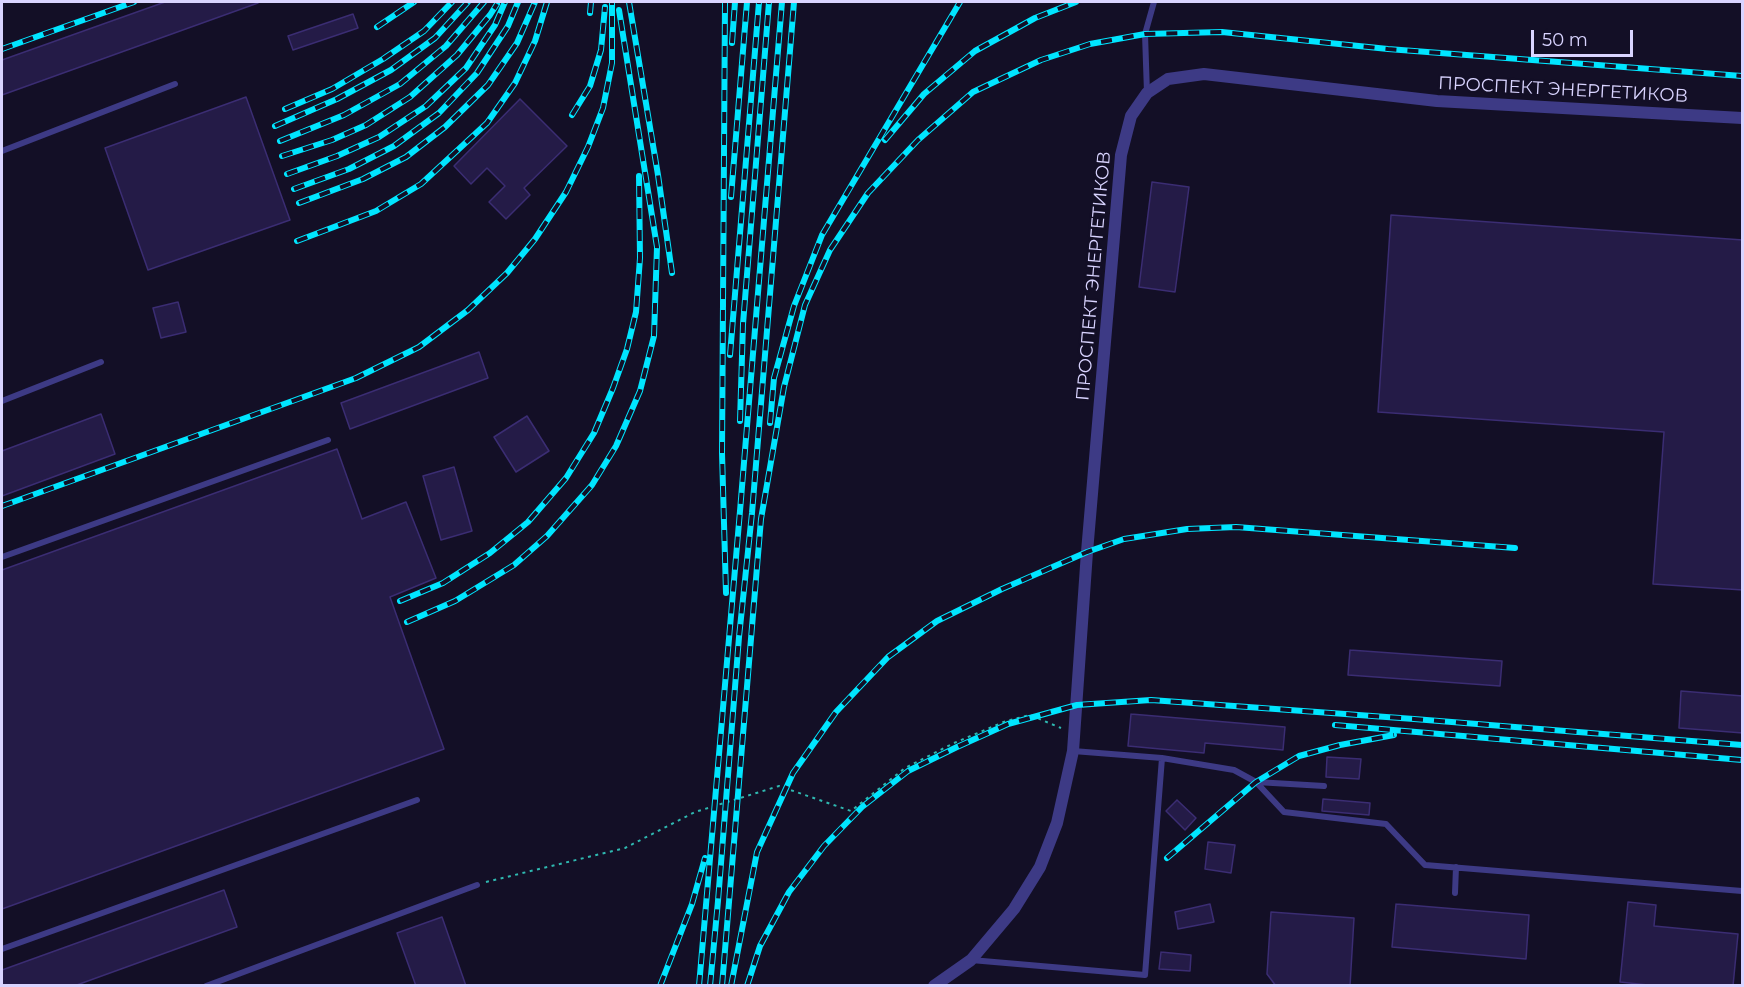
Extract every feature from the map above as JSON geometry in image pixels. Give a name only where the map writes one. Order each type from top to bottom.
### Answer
[{"type":"street","name":"ПРОСПЕКТ ЭНЕРГЕТИКОВ","points":[[934,986],[971,960],[1014,909],[1040,867],[1057,823],[1075,733],[1088,540],[1121,155],[1131,116],[1147,93],[1168,80],[1204,74],[1437,101],[1743,118]]},
{"type":"lane","points":[[1147,93],[1145,34],[1154,2]]},
{"type":"lane","points":[[2,151],[175,84]]},
{"type":"lane","points":[[2,401],[101,362]]},
{"type":"lane","points":[[2,557],[328,440]]},
{"type":"lane","points":[[1073,751],[1162,758],[1234,770],[1256,782],[1284,813],[1386,824],[1425,865],[1743,891]]},
{"type":"lane","points":[[971,960],[1145,975],[1162,758]]},
{"type":"lane","points":[[1256,782],[1324,786]]},
{"type":"lane","points":[[2,949],[417,800]]},
{"type":"lane","points":[[1455,893],[1456,867]]},
{"type":"lane","points":[[206,986],[477,885]]},
{"type":"path","points":[[477,885],[625,848],[695,812],[779,786],[851,811],[905,768],[954,743],[1006,721],[1030,716],[1075,733]]},
{"type":"building","points":[[165,2],[258,3],[2,95],[2,60]]},
{"type":"building","points":[[353,14],[358,28],[293,50],[288,36]]},
{"type":"building","points":[[246,97],[290,220],[148,270],[105,148]]},
{"type":"building","points":[[520,99],[567,146],[524,188],[530,195],[506,219],[489,202],[505,186],[487,168],[471,184],[454,166]]},
{"type":"building","points":[[1152,182],[1189,187],[1175,292],[1139,287]]},
{"type":"building","points":[[1391,215],[1743,240],[1743,590],[1653,584],[1664,432],[1378,412]]},
{"type":"building","points":[[178,302],[186,332],[161,338],[153,308]]},
{"type":"building","points":[[479,352],[488,378],[350,429],[341,403]]},
{"type":"building","points":[[101,414],[115,454],[2,496],[2,451]]},
{"type":"building","points":[[527,416],[549,451],[516,472],[494,437]]},
{"type":"building","points":[[337,449],[362,519],[406,502],[436,578],[390,597],[444,749],[2,909],[2,570]]},
{"type":"building","points":[[454,467],[472,531],[441,540],[423,476]]},
{"type":"building","points":[[1350,650],[1502,661],[1500,686],[1348,675]]},
{"type":"building","points":[[1681,691],[1743,696],[1743,733],[1679,728]]},
{"type":"building","points":[[1131,714],[1285,727],[1283,750],[1205,743],[1204,753],[1128,746]]},
{"type":"building","points":[[1327,757],[1361,759],[1359,779],[1326,777]]},
{"type":"building","points":[[1323,799],[1370,803],[1369,815],[1322,811]]},
{"type":"building","points":[[1177,800],[1196,818],[1185,830],[1166,811]]},
{"type":"building","points":[[1208,842],[1235,845],[1231,873],[1205,869]]},
{"type":"building","points":[[224,890],[237,927],[74,986],[2,986],[2,970]]},
{"type":"building","points":[[1628,902],[1656,905],[1654,926],[1738,934],[1733,986],[1657,986],[1620,982]]},
{"type":"building","points":[[1210,904],[1214,922],[1178,929],[1175,912]]},
{"type":"building","points":[[1396,904],[1529,915],[1526,959],[1392,947]]},
{"type":"building","points":[[1271,912],[1354,918],[1350,986],[1276,986],[1267,974]]},
{"type":"building","points":[[442,917],[466,986],[416,986],[397,933]]},
{"type":"building","points":[[1161,952],[1191,955],[1190,971],[1159,969]]},
{"type":"railway","points":[[2,49],[134,2]]},
{"type":"railway","points":[[377,27],[414,2]]},
{"type":"railway","points":[[285,109],[332,89],[383,59],[424,31],[452,2]]},
{"type":"railway","points":[[275,126],[337,99],[391,70],[435,38],[468,2]]},
{"type":"railway","points":[[280,141],[344,115],[400,84],[446,46],[484,2]]},
{"type":"railway","points":[[287,174],[337,156],[379,137],[426,106],[466,68],[495,25],[505,2]]},
{"type":"railway","points":[[294,189],[349,169],[394,146],[439,113],[477,73],[508,26],[518,2]]},
{"type":"railway","points":[[299,203],[363,179],[406,157],[445,127],[488,85],[517,43],[535,2]]},
{"type":"railway","points":[[297,241],[376,211],[421,184],[487,123],[515,83],[535,41],[547,2]]},
{"type":"railway","points":[[590,13],[591,2]]},
{"type":"railway","points":[[2,506],[356,378],[419,347],[468,310],[507,273],[535,239],[566,192],[588,147],[603,108],[612,63],[612,2]]},
{"type":"railway","points":[[629,2],[672,273]]},
{"type":"railway","points":[[725,2],[722,453],[726,593]]},
{"type":"railway","points":[[732,43],[735,2]]},
{"type":"railway","points":[[731,197],[747,2]]},
{"type":"railway","points":[[730,355],[759,2]]},
{"type":"railway","points":[[740,421],[743,324],[769,2]]},
{"type":"railway","points":[[699,986],[782,2]]},
{"type":"railway","points":[[710,986],[794,2]]},
{"type":"railway","points":[[770,423],[774,378],[794,306],[822,235],[960,2]]},
{"type":"railway","points":[[885,140],[924,94],[975,51],[1035,18],[1076,2]]},
{"type":"railway","points":[[282,156],[332,140],[366,125],[410,97],[457,55],[497,4]]},
{"type":"railway","points":[[572,115],[590,86],[601,50],[605,7]]},
{"type":"railway","points":[[407,622],[455,601],[514,565],[547,536],[592,485],[616,446],[640,391],[654,336],[657,247],[619,10]]},
{"type":"railway","points":[[722,986],[761,519],[784,387],[805,305],[830,250],[868,193],[918,140],[973,92],[1041,60],[1090,44],[1145,34],[1222,32],[1388,49],[1742,76]]},
{"type":"railway","points":[[400,601],[443,583],[490,553],[528,522],[566,478],[594,433],[627,349],[636,312],[640,258],[639,176]]},
{"type":"railway","points":[[731,986],[757,852],[793,773],[836,712],[888,657],[937,621],[1002,589],[1087,552],[1124,539],[1187,529],[1236,527],[1515,548]]},
{"type":"railway","points":[[747,986],[760,946],[789,892],[824,846],[862,807],[908,771],[957,747],[1008,724],[1077,705],[1151,700],[1742,745]]},
{"type":"railway","points":[[1335,725],[1742,760]]},
{"type":"railway","points":[[1167,858],[1256,782],[1299,756],[1340,745],[1394,735]]},
{"type":"railway","points":[[660,986],[692,904],[705,858]]}]
